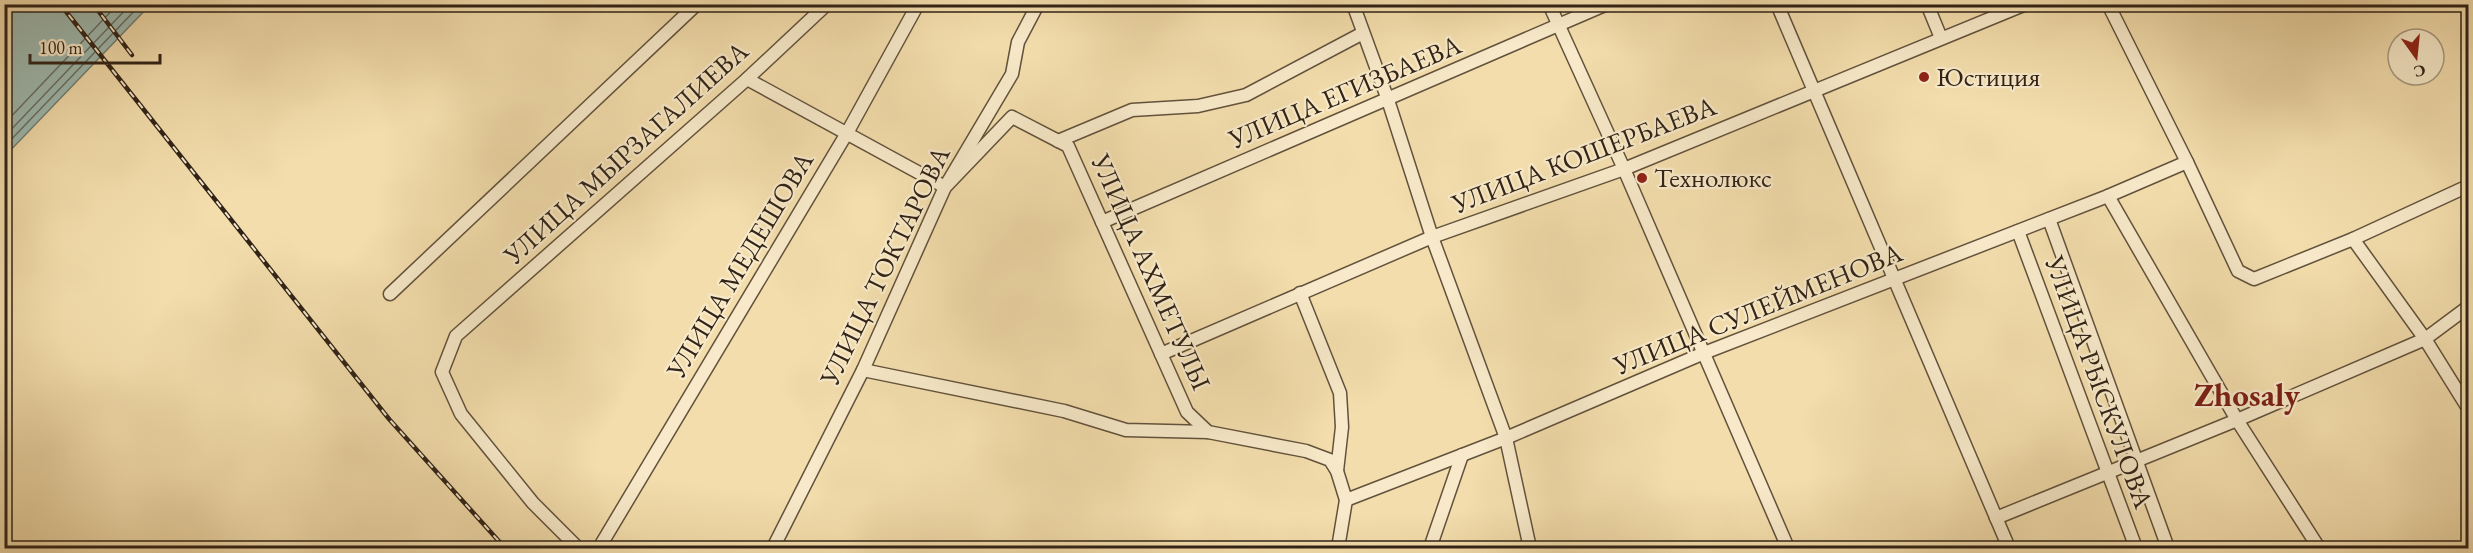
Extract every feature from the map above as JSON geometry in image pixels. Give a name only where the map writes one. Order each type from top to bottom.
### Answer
[{"type":"street","points":[[390,294],[697,4]]},
{"type":"street","name":"УЛИЦА МЫРЗАГАЛИЕВА","points":[[578,549],[534,503],[461,414],[442,372],[456,336],[747,79],[827,4]]},
{"type":"street","name":"УЛИЦА МЕДЕШОВА","points":[[599,549],[847,133],[918,4]]},
{"type":"street","name":"УЛИЦА ТОКТАРОВА","points":[[773,549],[863,370],[945,187],[1012,74],[1018,42],[1038,4]]},
{"type":"street","points":[[1353,4],[1388,100],[1432,237],[1506,438],[1530,549]]},
{"type":"street","points":[[1549,4],[1624,169],[1788,549]]},
{"type":"street","name":"УЛИЦА ЕГИЗБАЕВА","points":[[1102,222],[1559,27],[1607,4]]},
{"type":"street","points":[[1777,4],[2009,549]]},
{"type":"street","points":[[1927,4],[1941,38]]},
{"type":"street","name":"УЛИЦА КОШЕРБАЕВА","points":[[1161,354],[1432,237],[1624,169],[2026,4]]},
{"type":"street","points":[[2108,4],[2187,162],[2238,271],[2253,279],[2353,239],[2469,186]]},
{"type":"street","name":"УЛИЦА АХМЕТУЛЫ","points":[[1058,141],[1132,110],[1198,106],[1246,95],[1363,33]]},
{"type":"street","points":[[747,79],[945,187]]},
{"type":"street","name":"УЛИЦА АХМЕТУЛЫ","points":[[945,187],[1012,117],[1068,146],[1187,412],[1208,432]]},
{"type":"street","name":"УЛИЦА СУЛЕЙМЕНОВА","points":[[1346,500],[1506,438],[1704,353],[2108,196],[2187,162]]},
{"type":"street","points":[[2108,196],[2237,420],[2319,549]]},
{"type":"street","points":[[2049,219],[2168,549]]},
{"type":"street","name":"УЛИЦА РЫСКУЛОВА","points":[[2018,231],[2136,549]]},
{"type":"street","points":[[2353,239],[2425,339],[2469,408]]},
{"type":"street","points":[[1300,293],[1340,393],[1342,427],[1337,471]]},
{"type":"street","points":[[1996,518],[2237,420],[2425,339],[2469,307]]},
{"type":"street","points":[[863,370],[1064,411],[1126,430],[1208,432],[1306,451],[1330,460],[1337,471],[1346,500],[1338,549]]},
{"type":"street","points":[[1430,549],[1462,455]]},
{"type":"water","points":[[4,5],[150,5],[5,156]]},
{"type":"railway","points":[[60,4],[389,419],[505,548]]},
{"type":"railway","points":[[93,4],[132,55]]},
{"type":"place","name":"Юстиция","points":[[1924,77]]},
{"type":"place","name":"Технолюкс","points":[[1642,178]]},
{"type":"district","name":"Zhosaly","points":[[2247,394]]}]
